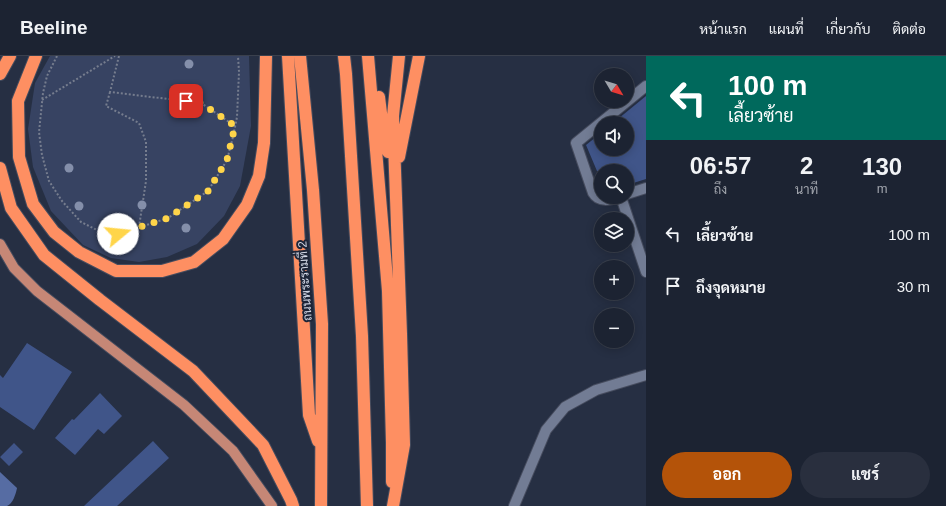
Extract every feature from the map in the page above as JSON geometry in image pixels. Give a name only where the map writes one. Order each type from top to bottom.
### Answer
[{"type":"highway","points":[[0,74],[10,56]]},
{"type":"highway","points":[[36,56],[18,101],[19,157],[33,204],[54,232],[79,252],[116,271],[162,271],[194,262],[223,240],[247,205],[259,176],[264,143],[266,56]]},
{"type":"highway","points":[[288,56],[309,415],[321,450]]},
{"type":"highway","name":"ถนนพระรามที่ 2","points":[[300,56],[313,190],[322,324],[321,506]]},
{"type":"highway","points":[[344,56],[362,336],[367,506]]},
{"type":"highway","points":[[368,56],[388,291],[392,506]]},
{"type":"highway","points":[[375,56],[383,129],[395,180]]},
{"type":"highway","points":[[392,506],[404,445],[392,116],[399,56]]},
{"type":"highway","points":[[395,180],[419,56]]},
{"type":"highway","points":[[0,168],[11,208],[44,256],[193,371],[263,446],[292,500],[293,506]]},
{"type":"main road","points":[[0,244],[14,268],[37,291],[184,404],[233,451],[272,506]]},
{"type":"street","points":[[594,195],[576,143],[646,86]]},
{"type":"street","points":[[634,192],[646,188]]},
{"type":"street","points":[[622,204],[646,272]]},
{"type":"street","points":[[514,506],[546,430],[565,406],[596,390],[646,375]]},
{"type":"path","points":[[57,56],[47,76],[43,93],[39,132],[42,154],[49,181],[62,201],[81,222],[107,235],[118,234],[168,218],[208,191],[227,160],[235,126],[237,117],[239,72],[238,56]]},
{"type":"path","points":[[42,100],[115,56]]},
{"type":"path","points":[[119,56],[106,106],[139,123],[146,142],[146,180],[139,227]]},
{"type":"path","points":[[110,92],[201,103],[235,126]]},
{"type":"shaded area","points":[[50,56],[249,56],[251,126],[240,186],[224,216],[197,244],[167,257],[139,262],[111,258],[83,245],[51,211],[33,167],[28,129],[35,83]]},
{"type":"shaded area","points":[[0,472],[17,488],[13,501],[7,506],[0,506]]},
{"type":"building","points":[[646,96],[646,179],[634,183],[634,164],[594,164],[586,145],[594,139],[594,156],[634,156],[634,116],[622,116],[631,108],[634,108],[634,106]]},
{"type":"building","points":[[27,343],[72,372],[34,430],[0,407],[0,375],[3,378]]},
{"type":"building","points":[[100,393],[122,416],[104,434],[98,429],[75,455],[55,438],[72,419],[74,420]]},
{"type":"building","points":[[153,441],[169,458],[117,506],[84,506]]},
{"type":"building","points":[[14,443],[23,452],[9,466],[0,457]]},
{"type":"route","points":[[118,234],[168,218],[208,191],[227,160],[235,126],[201,103],[186,101]]}]
